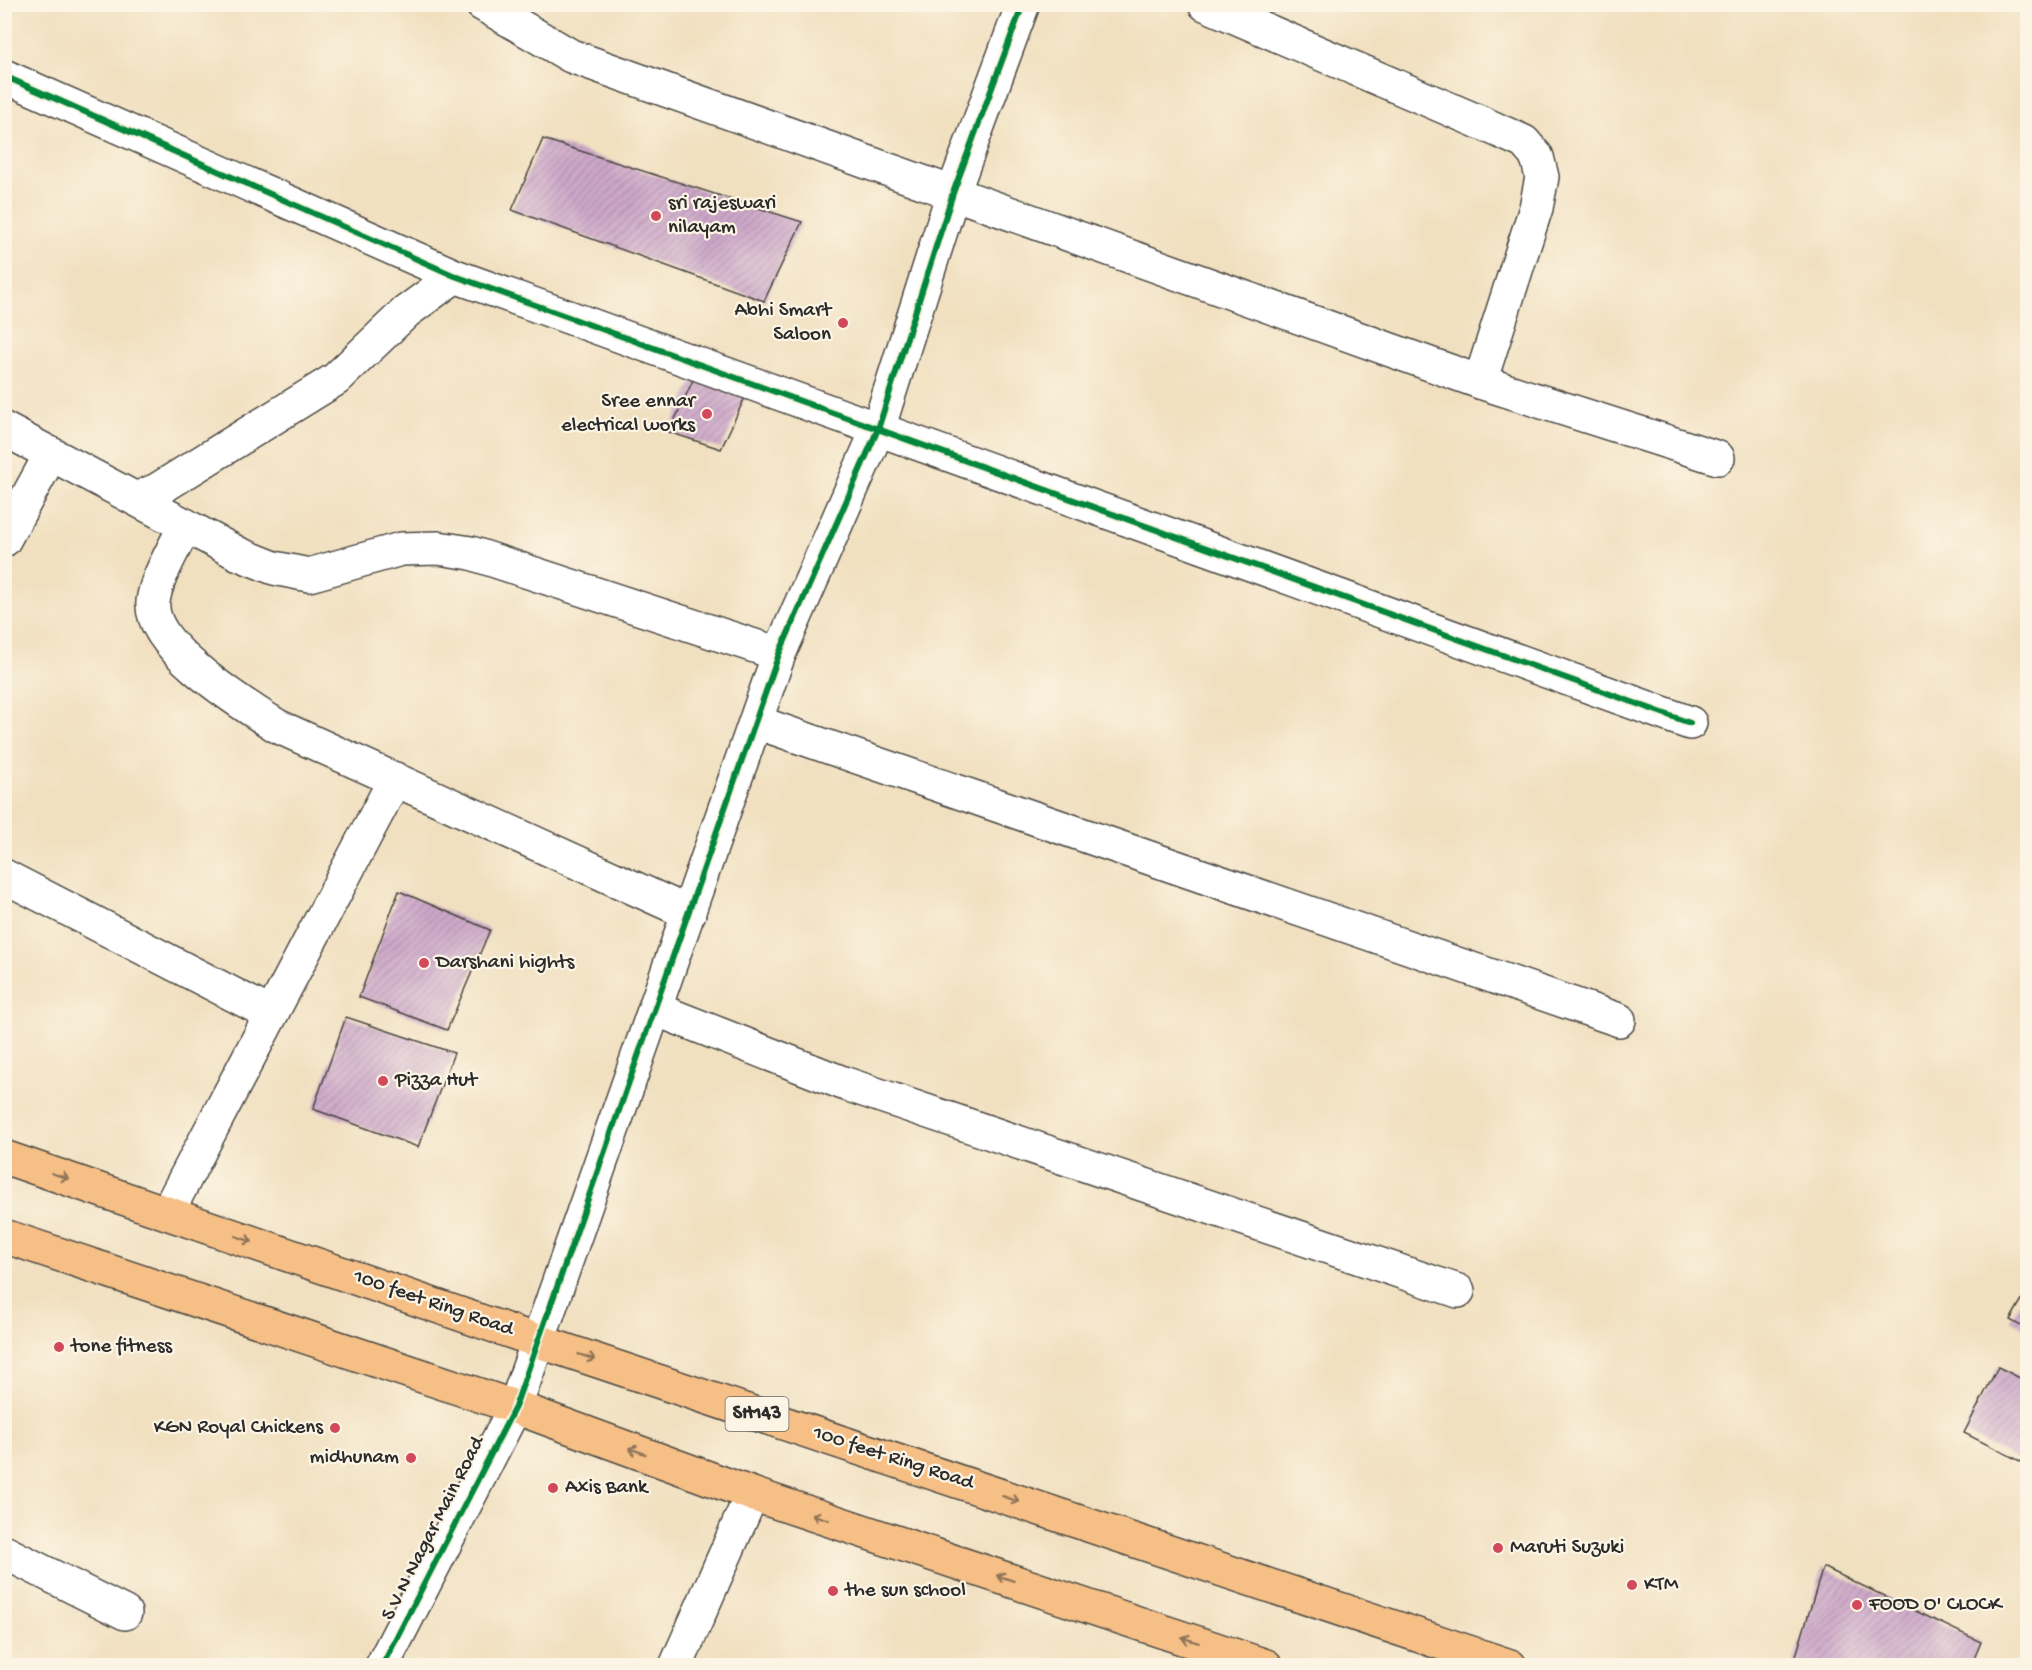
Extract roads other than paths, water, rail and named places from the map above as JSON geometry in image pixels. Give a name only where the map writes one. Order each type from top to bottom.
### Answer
[{"type":"main road","name":"100 feet Ring Road","points":[[4,1157],[538,1341],[1510,1665]]},
{"type":"main road","points":[[5,1238],[515,1407],[752,1494],[1266,1665]]},
{"type":"street","points":[[482,4],[571,56],[1480,382],[1718,458]]},
{"type":"street","name":"S V N Nagar Main Road","points":[[382,1665],[515,1407],[779,654],[878,429],[953,193],[1023,4]]},
{"type":"street","points":[[1205,4],[1524,142],[1537,157],[1542,177],[1536,208],[1480,382]]},
{"type":"street","points":[[4,76],[455,276],[1690,723]]},
{"type":"street","points":[[136,499],[157,490],[336,379],[406,312],[455,276]]},
{"type":"street","points":[[4,429],[240,554],[274,568],[309,575],[401,549],[438,548],[471,553],[779,654]]},
{"type":"street","points":[[4,540],[51,454]]},
{"type":"street","points":[[185,525],[153,603],[155,619],[170,643],[229,695],[277,726],[689,913]]},
{"type":"street","points":[[756,722],[1619,1020]]},
{"type":"street","points":[[167,1213],[394,779]]},
{"type":"street","points":[[4,876],[271,1014]]},
{"type":"street","points":[[655,1008],[843,1083],[1458,1291]]},
{"type":"street","points":[[676,1665],[752,1494]]},
{"type":"street","points":[[4,1552],[125,1613]]},
{"type":"place","name":"sri rajeswari nilayam","points":[[656,216]]},
{"type":"place","name":"Abhi Smart Saloon","points":[[843,323]]},
{"type":"place","name":"Sree ennar electrical works","points":[[707,414]]},
{"type":"place","name":"Darshani hights","points":[[424,963]]},
{"type":"place","name":"Pizza Hut","points":[[383,1081]]},
{"type":"place","name":"tone fitness","points":[[59,1347]]},
{"type":"place","name":"KGN Royal Chickens","points":[[335,1428]]},
{"type":"place","name":"midhunam","points":[[411,1458]]},
{"type":"place","name":"Axis Bank","points":[[553,1488]]},
{"type":"place","name":"Maruti Suzuki","points":[[1498,1548]]},
{"type":"place","name":"KTM","points":[[1632,1585]]},
{"type":"place","name":"the sun school","points":[[833,1591]]},
{"type":"place","name":"FOOD O' CLOCK","points":[[1857,1605]]}]
